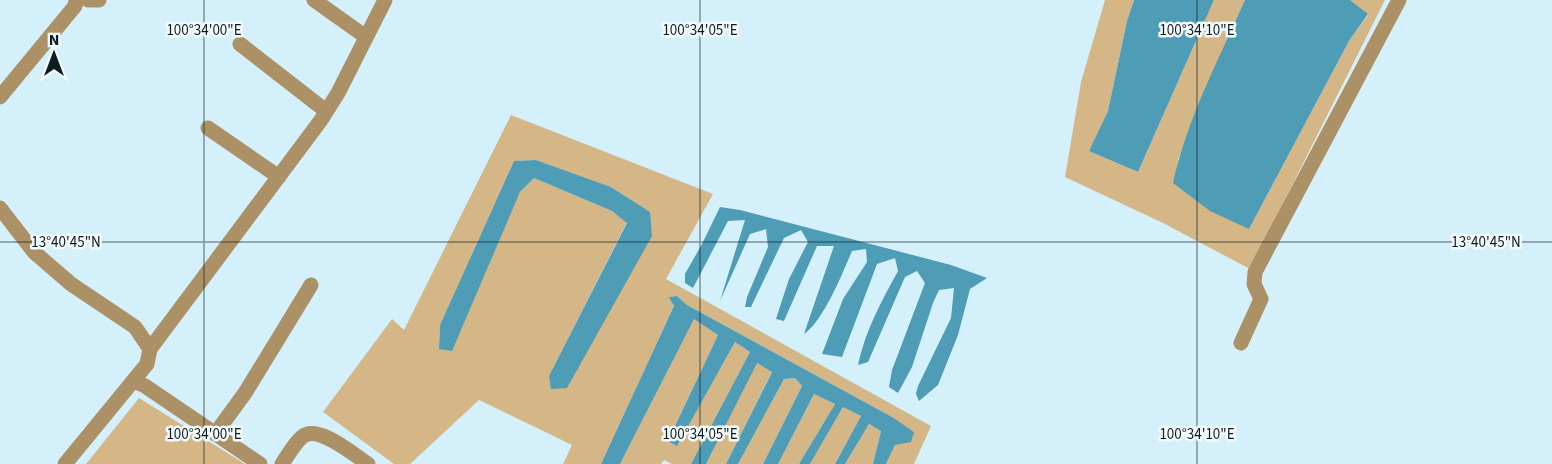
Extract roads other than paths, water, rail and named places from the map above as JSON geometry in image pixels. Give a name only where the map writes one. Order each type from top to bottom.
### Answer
[{"type":"street","points":[[0,97],[75,6],[76,0]]},
{"type":"street","points":[[88,0],[99,0]]},
{"type":"street","points":[[314,0],[366,37]]},
{"type":"street","points":[[65,464],[147,364],[150,349],[326,111],[338,93],[385,0]]},
{"type":"street","points":[[1241,343],[1262,299],[1254,284],[1255,272],[1399,0]]},
{"type":"street","points":[[240,44],[326,111]]},
{"type":"street","points":[[208,128],[279,177]]},
{"type":"street","points":[[0,208],[34,252],[71,284],[135,327],[150,349]]},
{"type":"street","points":[[215,434],[244,393],[311,285]]},
{"type":"street","points":[[134,381],[145,386],[260,464]]},
{"type":"street","points":[[282,464],[303,435],[315,432],[328,437],[368,464]]},
{"type":"water","points":[[1134,0],[1214,0],[1138,172],[1089,151],[1108,111],[1127,21]]},
{"type":"water","points":[[1245,0],[1350,0],[1368,14],[1349,41],[1249,229],[1210,211],[1173,183],[1195,113]]},
{"type":"water","points":[[536,160],[611,187],[650,212],[652,236],[567,388],[551,389],[549,376],[627,223],[612,211],[534,178],[520,192],[452,351],[439,349],[440,325],[514,161]]},
{"type":"water","points":[[720,207],[740,210],[951,265],[987,278],[970,289],[958,335],[938,385],[919,401],[916,394],[918,386],[951,318],[954,288],[939,290],[912,367],[898,393],[889,387],[892,370],[925,283],[917,271],[905,277],[868,362],[858,365],[869,328],[898,271],[895,258],[877,264],[842,357],[822,354],[843,299],[867,262],[866,249],[852,251],[825,308],[804,334],[834,246],[817,246],[784,321],[776,319],[789,279],[808,242],[801,230],[784,238],[751,307],[745,307],[768,247],[766,229],[750,234],[720,301],[745,220],[728,221],[693,288],[685,283],[685,274]]},
{"type":"water","points":[[677,296],[687,305],[892,417],[914,432],[911,442],[895,445],[886,464],[873,464],[881,431],[869,424],[845,464],[835,464],[861,416],[843,407],[810,464],[799,464],[835,404],[814,394],[778,464],[763,464],[802,386],[795,378],[784,379],[738,464],[726,464],[772,372],[757,363],[706,464],[691,464],[750,352],[735,342],[677,446],[668,441],[718,335],[694,319],[620,464],[601,464],[674,306],[669,297]]}]
